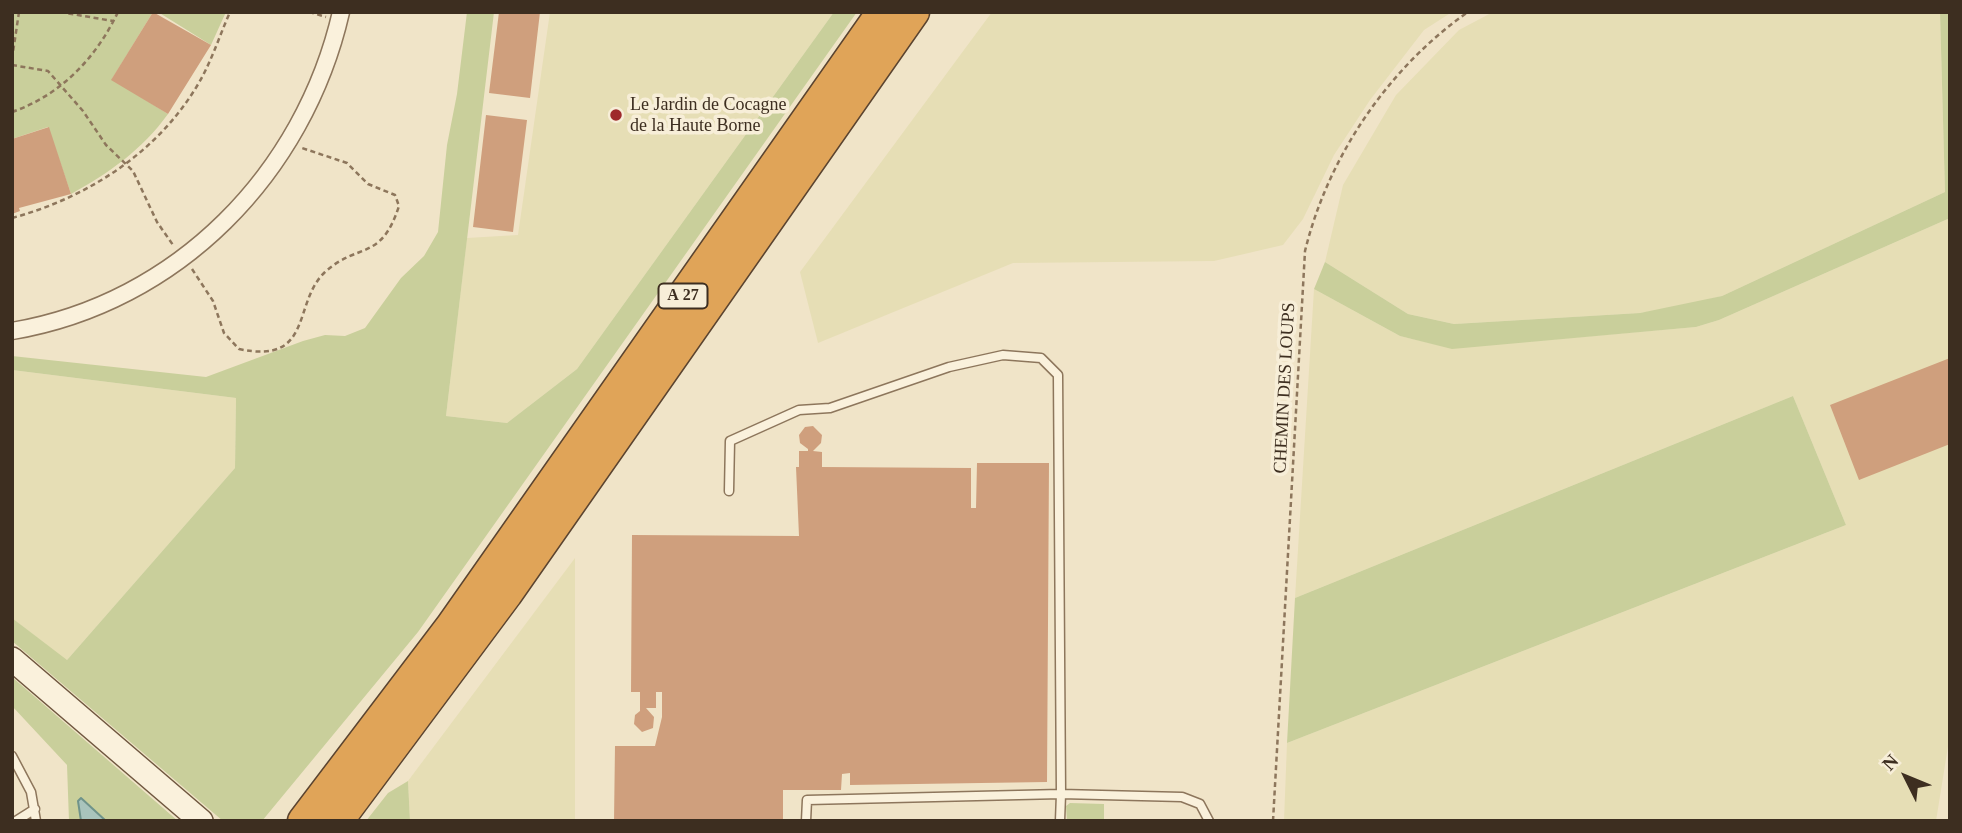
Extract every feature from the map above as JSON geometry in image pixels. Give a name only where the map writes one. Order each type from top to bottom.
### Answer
[{"type":"highway","name":"A 27","points":[[303,821],[383,719],[484,580],[881,12]]},
{"type":"highway","name":"A 27","points":[[340,818],[487,622],[914,12]]},
{"type":"highway","points":[[281,821],[338,758],[484,580]]},
{"type":"main road","points":[[12,659],[201,821]]},
{"type":"street","points":[[12,331],[97,307],[155,278],[178,252],[244,204],[292,141],[324,75],[341,12]]},
{"type":"lane","points":[[729,491],[730,441],[799,410],[830,408],[949,367],[1003,355],[1041,358],[1051,365],[1058,375],[1060,821]]},
{"type":"lane","points":[[12,756],[24,775],[36,821]]},
{"type":"lane","points":[[806,821],[807,800],[1061,794],[1182,797],[1200,804],[1209,821]]},
{"type":"lane","points":[[16,821],[35,809]]},
{"type":"path","points":[[12,59],[19,12]]},
{"type":"path","points":[[60,12],[89,14],[113,21]]},
{"type":"path","points":[[12,112],[61,87],[104,40],[118,12]]},
{"type":"path","points":[[12,218],[63,201],[127,164],[171,121],[197,86],[230,12]]},
{"type":"path","points":[[323,28],[327,12]]},
{"type":"path","name":"CHEMIN DES LOUPS","points":[[1273,821],[1305,251],[1321,201],[1348,145],[1364,120],[1415,58],[1439,34],[1468,12]]},
{"type":"path","points":[[12,65],[48,71],[83,111],[106,145],[127,164],[157,222],[207,290],[224,333],[239,349],[269,351],[293,337],[302,325],[309,298],[324,274],[337,263],[362,254],[376,245],[387,234],[399,206],[395,195],[369,184],[354,167],[335,158],[311,153],[292,141]]},
{"type":"path","points":[[178,252],[183,239]]},
{"type":"path","points":[[165,253],[178,252]]},
{"type":"shaded area","name":"Le Jardin de Cocagne de la Haute Borne","points":[[550,12],[834,12],[577,369],[507,423],[446,416],[467,238],[518,235]]},
{"type":"shaded area","points":[[992,12],[1452,12],[1424,30],[1370,100],[1334,155],[1303,219],[1283,245],[1214,261],[1013,263],[818,343],[800,272]]},
{"type":"shaded area","points":[[1493,12],[1940,12],[1945,192],[1722,296],[1676,308],[1640,313],[1454,324],[1408,314],[1325,262],[1343,185],[1396,95],[1459,30]]},
{"type":"shaded area","points":[[1950,218],[1950,734],[1936,821],[1284,821],[1287,743],[1846,525],[1793,396],[1295,598],[1314,289],[1400,336],[1452,348],[1696,327],[1719,320]]},
{"type":"shaded area","points":[[12,370],[236,398],[235,468],[66,661],[12,618]]},
{"type":"shaded area","points":[[575,558],[575,821],[410,821],[408,781]]},
{"type":"green space","points":[[12,12],[153,12],[112,79],[168,114],[147,139],[124,160],[71,194],[48,127],[12,139]]},
{"type":"green space","points":[[158,12],[226,12],[211,45]]},
{"type":"green space","points":[[467,12],[494,12],[446,416],[507,423],[577,369],[834,12],[857,12],[418,632],[262,821],[223,821],[12,641],[12,618],[67,660],[235,468],[236,398],[12,370],[12,356],[206,377],[303,341],[325,335],[345,336],[365,328],[401,278],[424,256],[438,232],[447,145],[457,94]]},
{"type":"green space","points":[[1940,12],[1950,12],[1950,218],[1719,320],[1696,327],[1452,349],[1400,336],[1314,289],[1325,262],[1408,314],[1454,324],[1640,313],[1722,296],[1945,192]]},
{"type":"green space","points":[[1793,396],[1846,525],[1287,743],[1295,598]]},
{"type":"green space","points":[[12,677],[178,821],[69,821],[67,765],[12,706]]},
{"type":"green space","points":[[408,781],[410,821],[366,821],[388,793]]},
{"type":"green space","points":[[1070,803],[1104,804],[1104,821],[1067,821],[1066,806]]},
{"type":"water","points":[[81,798],[106,821],[81,821],[78,801]]},
{"type":"building","points":[[153,12],[211,45],[168,114],[111,80]]},
{"type":"building","points":[[499,12],[540,12],[530,98],[489,93]]},
{"type":"building","points":[[486,115],[527,120],[513,232],[473,227]]},
{"type":"building","points":[[49,127],[71,194],[19,208],[20,211],[12,214],[12,139]]},
{"type":"building","points":[[1950,358],[1950,444],[1859,480],[1830,405]]},
{"type":"building","points":[[813,426],[822,435],[821,443],[813,451],[822,452],[822,467],[971,468],[971,508],[976,508],[977,463],[1049,463],[1047,782],[850,785],[850,773],[842,774],[841,790],[783,790],[783,821],[614,821],[615,746],[655,746],[662,717],[662,692],[656,692],[656,708],[646,708],[654,717],[653,728],[642,732],[634,724],[635,715],[640,711],[640,692],[631,692],[632,535],[799,536],[796,467],[799,467],[799,451],[808,449],[800,443],[799,435],[805,427]]},
{"type":"place","name":"Le Jardin de Cocagne de la Haute Borne","points":[[616,115]]}]
